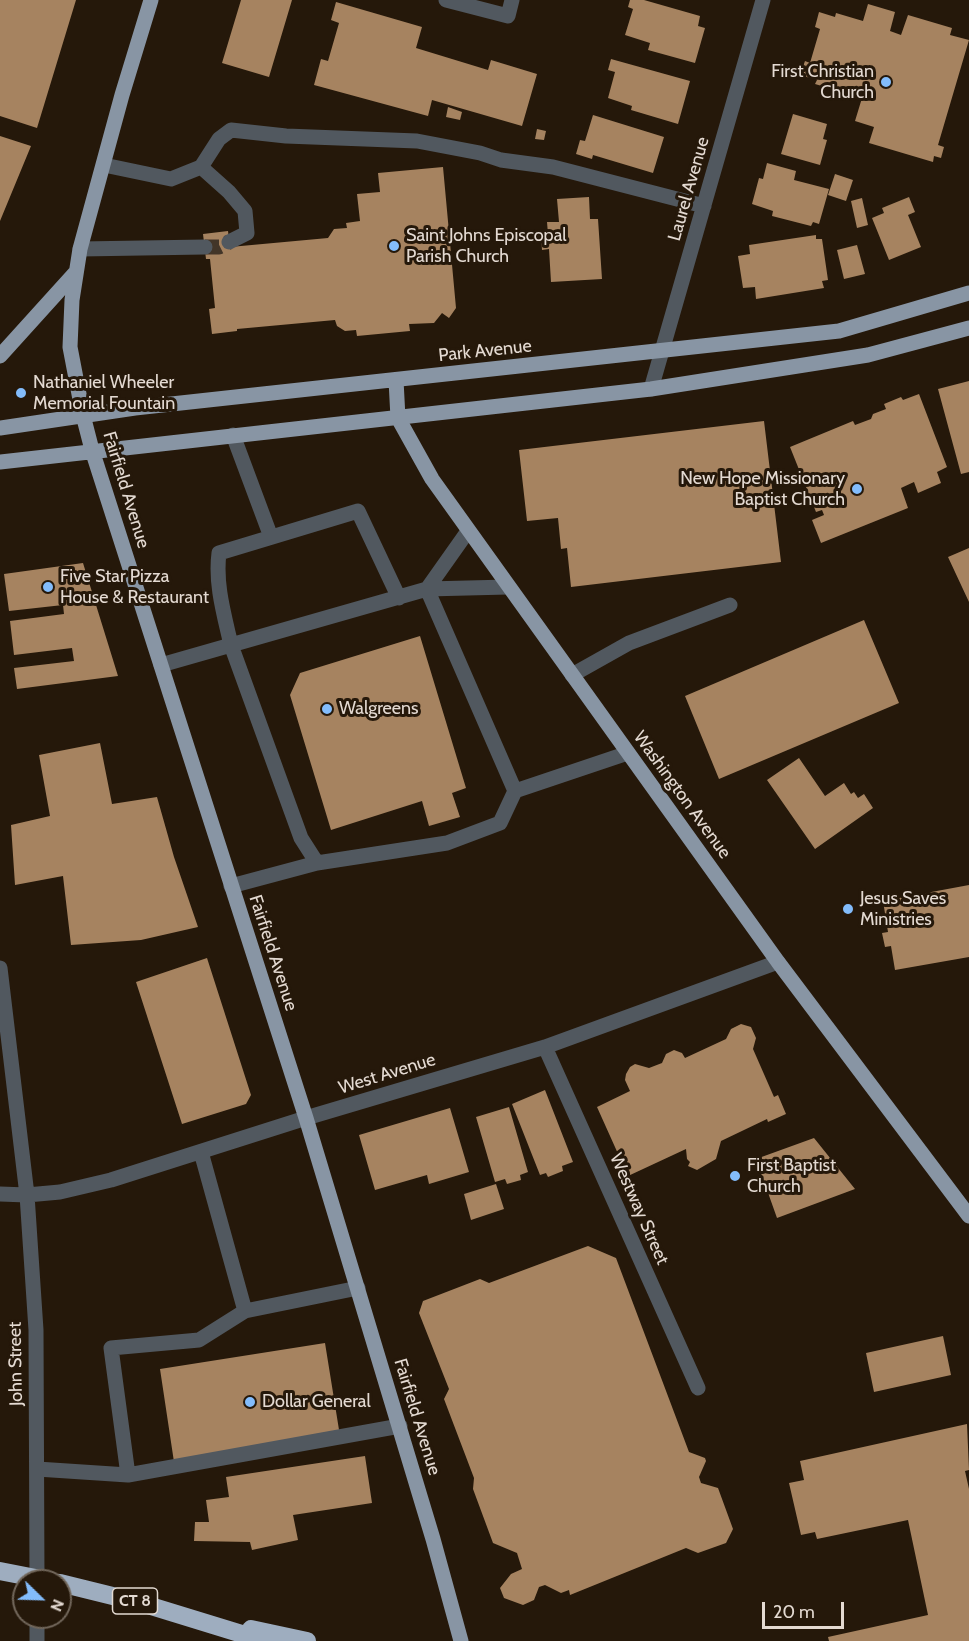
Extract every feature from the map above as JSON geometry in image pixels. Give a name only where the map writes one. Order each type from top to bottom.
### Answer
[{"type":"highway","name":"CT 8","points":[[72,1586],[190,1617],[265,1641]]},
{"type":"highway","points":[[190,1617],[307,1641]]},
{"type":"main road","name":"Fairfield Avenue","points":[[152,0],[80,249],[72,300],[70,347],[92,450],[306,1118],[400,1426],[461,1641]]},
{"type":"main road","points":[[0,356],[75,273]]},
{"type":"main road","name":"Park Avenue","points":[[0,428],[83,415],[839,331],[969,293]]},
{"type":"main road","points":[[0,462],[651,389],[868,356],[969,328]]},
{"type":"main road","name":"Washington Avenue","points":[[396,380],[398,418],[432,480],[778,962],[967,1210]]},
{"type":"street","points":[[446,0],[508,16],[512,0]]},
{"type":"street","name":"Laurel Avenue","points":[[651,389],[763,0]]},
{"type":"street","points":[[104,165],[171,178],[201,167],[219,139],[231,130],[286,136],[417,141],[480,153],[501,160],[553,167],[704,206]]},
{"type":"street","points":[[201,167],[229,192],[245,211],[247,233],[230,242]]},
{"type":"street","points":[[80,249],[205,247]]},
{"type":"street","points":[[233,435],[271,537]]},
{"type":"street","points":[[317,863],[301,838],[231,645],[221,605],[217,572],[219,553],[358,511],[399,598]]},
{"type":"street","points":[[427,589],[468,531]]},
{"type":"street","points":[[161,665],[427,589],[508,587]]},
{"type":"street","points":[[427,589],[515,792]]},
{"type":"street","points":[[572,675],[629,643],[730,605]]},
{"type":"street","points":[[231,886],[317,863],[447,843],[500,823],[515,792],[628,753]]},
{"type":"street","name":"West Avenue","points":[[0,1194],[27,1195],[60,1192],[111,1180],[306,1118],[545,1047],[778,962]]},
{"type":"street","name":"John Street","points":[[0,968],[27,1195],[36,1330],[37,1569]]},
{"type":"street","name":"Westway Street","points":[[545,1047],[699,1388]]},
{"type":"street","points":[[201,1152],[245,1311]]},
{"type":"street","points":[[128,1475],[111,1347],[199,1340],[245,1311],[358,1288]]},
{"type":"street","points":[[37,1469],[128,1475],[400,1426]]},
{"type":"building","points":[[0,0],[76,0],[37,128],[0,116]]},
{"type":"building","points":[[241,0],[292,0],[269,77],[222,63]]},
{"type":"building","points":[[630,0],[644,0],[700,16],[698,26],[705,28],[695,63],[648,50],[650,43],[625,35],[633,9],[628,7]]},
{"type":"building","points":[[336,2],[422,27],[416,48],[488,70],[491,60],[537,74],[522,126],[432,100],[428,116],[314,85],[321,59],[328,61],[339,23],[331,20]]},
{"type":"building","name":"First Christian Church","points":[[868,4],[895,12],[890,31],[901,35],[908,15],[952,28],[950,35],[969,40],[938,145],[944,147],[941,158],[934,156],[933,162],[869,143],[874,127],[855,121],[862,98],[815,84],[817,80],[800,75],[805,61],[810,63],[820,29],[815,27],[819,12],[835,17],[836,13],[863,21]]},
{"type":"building","points":[[611,59],[690,81],[678,124],[631,110],[632,106],[608,98],[615,72],[608,70]]},
{"type":"building","points":[[448,107],[462,112],[460,120],[446,117]]},
{"type":"building","points":[[793,114],[827,124],[823,139],[827,140],[820,165],[781,154]]},
{"type":"building","points":[[593,115],[664,137],[653,173],[593,155],[592,159],[576,154],[580,140],[585,141]]},
{"type":"building","points":[[537,129],[546,131],[544,140],[535,139]]},
{"type":"building","points":[[0,136],[31,146],[0,221]]},
{"type":"building","points":[[767,163],[796,171],[794,180],[829,189],[819,224],[813,222],[811,226],[772,216],[773,211],[752,204],[759,178],[763,179]]},
{"type":"building","points":[[443,167],[456,308],[449,318],[442,313],[434,323],[409,324],[410,331],[357,336],[356,330],[345,331],[337,326],[335,320],[237,329],[237,331],[212,334],[209,309],[215,308],[210,259],[206,259],[203,234],[228,231],[230,247],[328,238],[334,229],[347,228],[346,223],[360,221],[357,194],[380,192],[378,173]]},
{"type":"building","points":[[835,174],[853,180],[846,201],[828,195]]},
{"type":"building","points":[[589,197],[590,219],[598,219],[602,279],[551,282],[549,249],[542,250],[541,234],[548,234],[547,222],[559,222],[557,199]]},
{"type":"building","points":[[909,197],[915,212],[908,215],[921,247],[889,260],[872,218],[884,213],[882,208]]},
{"type":"building","points":[[862,198],[868,225],[857,228],[851,201]]},
{"type":"building","points":[[816,235],[816,239],[822,239],[828,280],[822,281],[824,288],[756,299],[755,287],[743,288],[738,256],[750,254],[749,245]]},
{"type":"building","points":[[857,245],[865,274],[844,279],[837,250]]},
{"type":"building","points":[[969,381],[969,472],[961,474],[938,389]]},
{"type":"building","points":[[919,394],[947,467],[937,472],[941,483],[918,493],[914,482],[901,488],[908,508],[821,543],[812,520],[824,515],[822,510],[816,512],[790,447],[853,421],[855,425],[871,419],[873,414],[886,409],[884,404],[901,397],[903,400]]},
{"type":"building","points":[[764,421],[781,562],[571,587],[567,548],[561,549],[558,518],[527,521],[519,450]]},
{"type":"building","points":[[969,548],[969,602],[948,557]]},
{"type":"building","points":[[83,563],[118,676],[17,689],[14,668],[74,661],[72,648],[14,655],[10,621],[64,614],[63,605],[9,611],[4,574]]},
{"type":"building","points":[[864,620],[899,703],[719,779],[685,696]]},
{"type":"building","name":"Walgreens","points":[[420,636],[466,788],[452,793],[460,817],[429,826],[422,801],[331,830],[290,695],[300,673]]},
{"type":"building","points":[[100,743],[112,804],[157,797],[174,857],[198,927],[141,940],[71,945],[63,876],[15,885],[11,825],[50,816],[39,755]]},
{"type":"building","points":[[799,758],[825,796],[844,783],[851,794],[854,792],[858,798],[864,794],[873,808],[815,849],[767,780]]},
{"type":"building","points":[[969,885],[969,957],[895,970],[891,946],[885,947],[882,933],[888,932],[883,901]]},
{"type":"building","points":[[207,958],[251,1095],[246,1104],[182,1124],[136,982]]},
{"type":"building","points":[[741,1024],[751,1027],[756,1038],[753,1049],[774,1097],[778,1095],[786,1114],[768,1122],[767,1119],[721,1141],[716,1159],[697,1170],[688,1166],[690,1162],[687,1159],[686,1149],[628,1176],[597,1107],[630,1091],[625,1080],[626,1074],[635,1064],[649,1068],[662,1063],[666,1054],[674,1050],[682,1053],[685,1058],[726,1039],[731,1029]]},
{"type":"building","points":[[545,1090],[573,1162],[562,1166],[563,1171],[548,1177],[546,1173],[540,1175],[512,1104]]},
{"type":"building","points":[[509,1107],[528,1172],[520,1175],[521,1180],[507,1184],[505,1179],[495,1182],[476,1117]]},
{"type":"building","points":[[450,1108],[469,1172],[429,1184],[427,1175],[375,1190],[359,1135]]},
{"type":"building","points":[[814,1138],[855,1189],[777,1218],[756,1159]]},
{"type":"building","points":[[496,1184],[504,1209],[471,1220],[464,1194]]},
{"type":"building","points":[[588,1246],[616,1258],[689,1452],[705,1458],[706,1461],[699,1477],[701,1483],[718,1488],[733,1529],[726,1543],[698,1553],[686,1548],[570,1595],[569,1590],[561,1593],[545,1585],[539,1587],[534,1600],[523,1605],[504,1598],[500,1588],[511,1574],[522,1569],[517,1553],[493,1543],[473,1489],[474,1478],[444,1399],[449,1389],[419,1313],[423,1301],[480,1279],[489,1283]]},
{"type":"building","points":[[943,1336],[951,1375],[874,1392],[866,1353]]},
{"type":"building","name":"Dollar General","points":[[325,1343],[340,1436],[174,1462],[160,1369]]},
{"type":"building","points":[[967,1424],[969,1470],[965,1471],[969,1489],[969,1641],[829,1641],[828,1637],[928,1615],[908,1520],[817,1539],[815,1532],[801,1535],[789,1483],[804,1480],[800,1461]]},
{"type":"building","points":[[365,1456],[372,1503],[293,1515],[298,1540],[252,1550],[250,1542],[194,1541],[195,1522],[209,1522],[206,1500],[229,1497],[226,1477]]},
{"type":"tunnel","points":[[205,247],[219,247],[229,242]]},
{"type":"place","name":"First Christian Church","points":[[886,82]]},
{"type":"place","name":"Saint Johns Episcopal Parish Church","points":[[394,246]]},
{"type":"place","name":"Nathaniel Wheeler Memorial Fountain","points":[[21,393]]},
{"type":"place","name":"New Hope Missionary Baptist Church","points":[[857,489]]},
{"type":"place","name":"Five Star Pizza House & Restaurant","points":[[48,587]]},
{"type":"place","name":"Walgreens","points":[[327,709]]},
{"type":"place","name":"Jesus Saves Ministries","points":[[848,909]]},
{"type":"place","name":"First Baptist Church","points":[[735,1176]]},
{"type":"place","name":"Dollar General","points":[[250,1402]]}]
